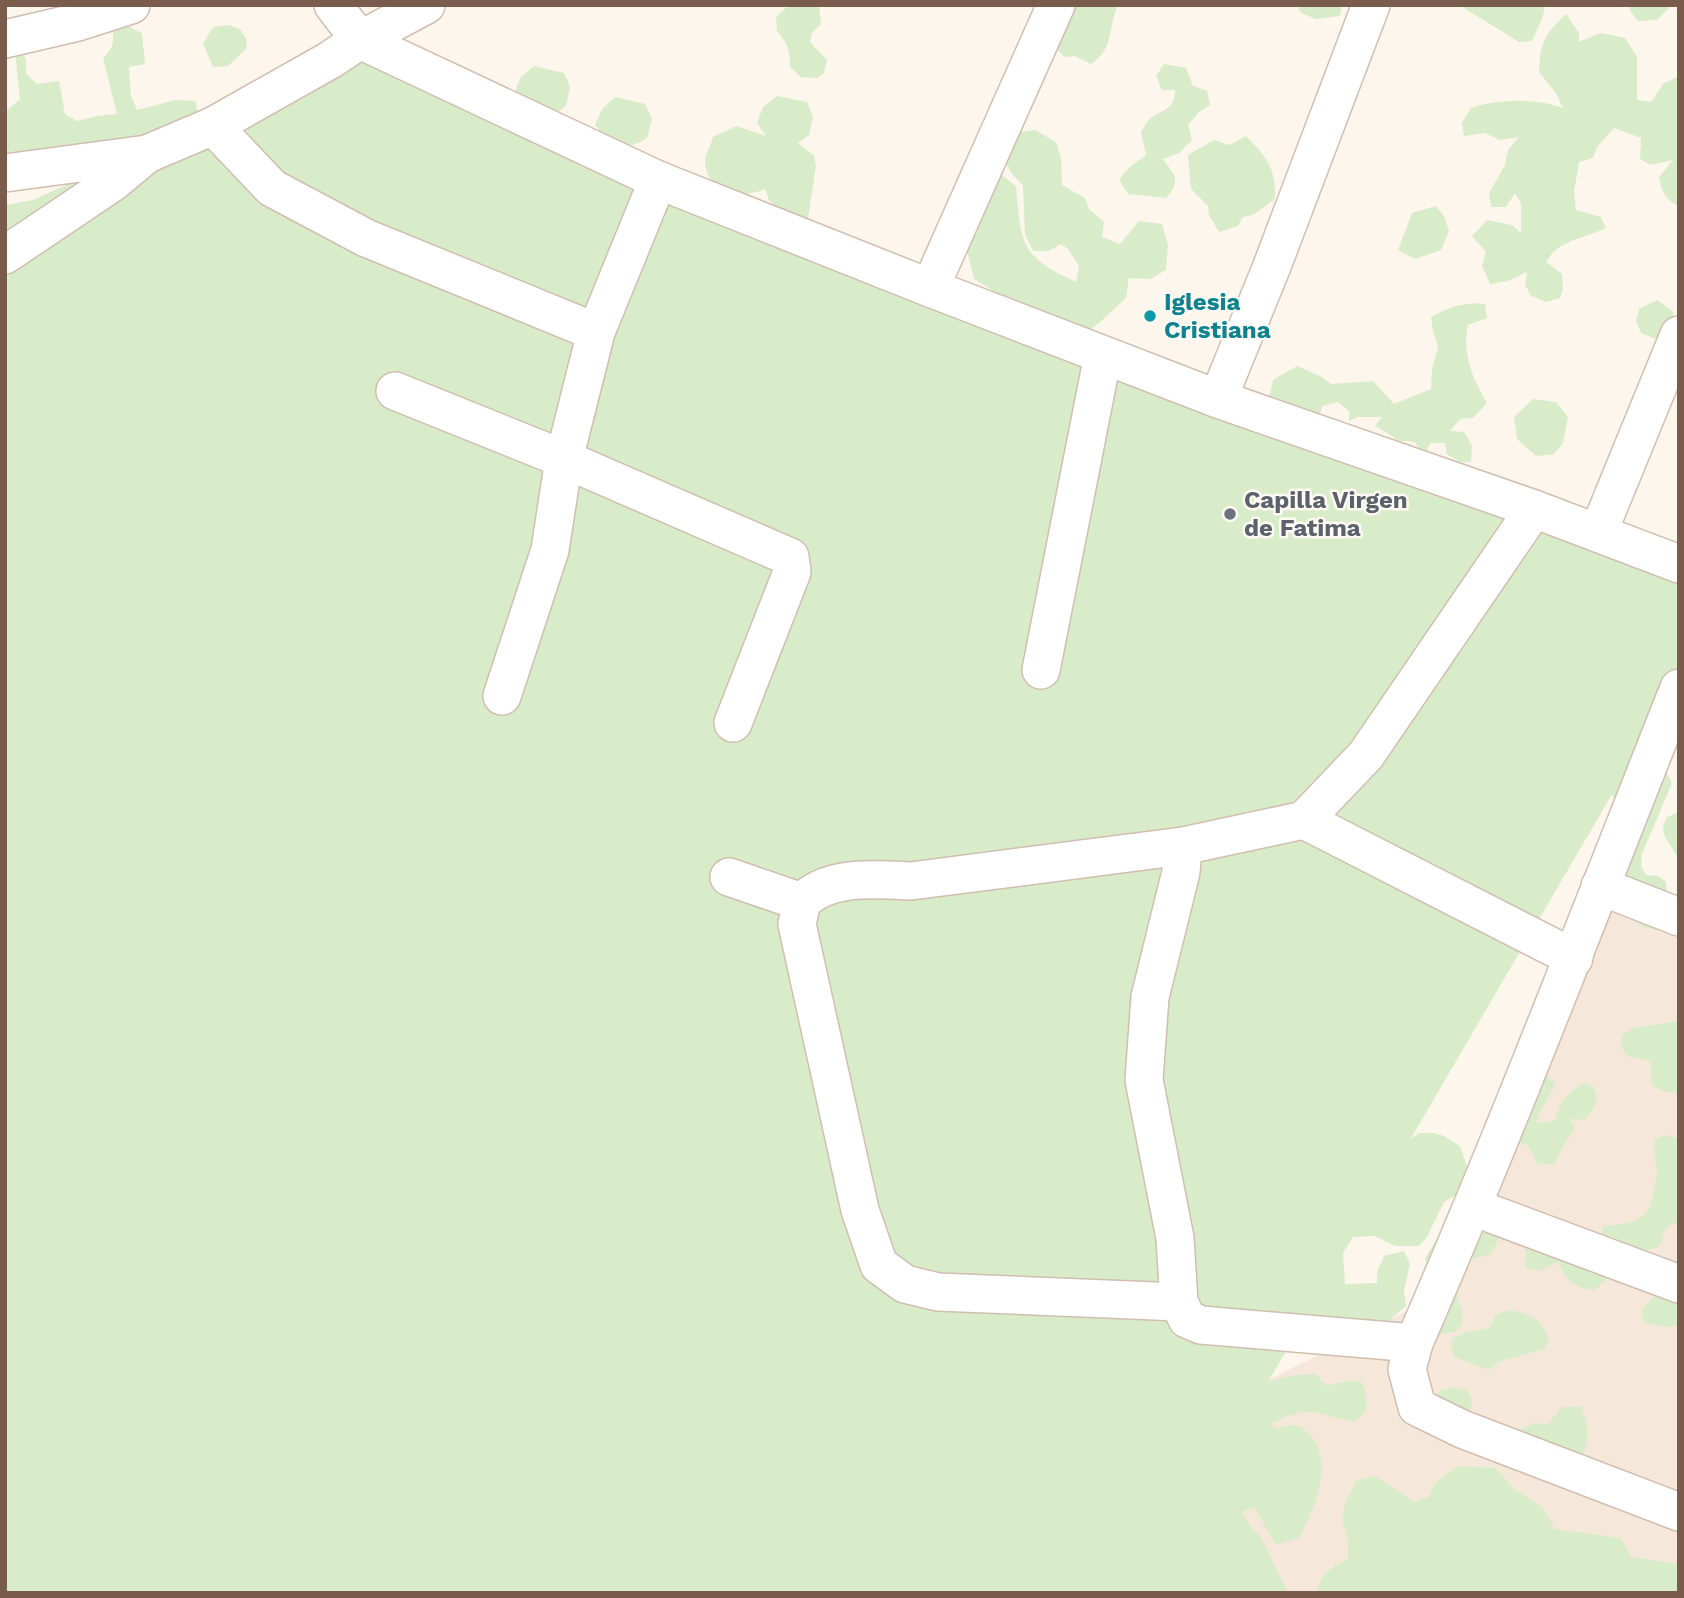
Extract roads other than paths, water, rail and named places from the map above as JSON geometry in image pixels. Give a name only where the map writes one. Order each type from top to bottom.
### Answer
[{"type":"street","points":[[5,39],[78,22],[131,5]]},
{"type":"street","points":[[333,5],[360,40],[658,180],[1218,400],[1534,509],[1679,564]]},
{"type":"street","points":[[5,173],[147,154],[213,126],[330,60],[360,40],[426,5]]},
{"type":"street","points":[[930,288],[1056,5]]},
{"type":"street","points":[[1218,400],[1371,5]]},
{"type":"street","points":[[213,126],[272,188],[366,238],[596,332]]},
{"type":"street","points":[[5,255],[112,183],[147,154]]},
{"type":"street","points":[[502,696],[550,550],[564,459],[596,332],[658,180]]},
{"type":"street","points":[[1598,533],[1679,335]]},
{"type":"street","points":[[1041,670],[1103,355]]},
{"type":"street","points":[[395,391],[564,459],[790,557],[792,572],[733,723]]},
{"type":"street","points":[[1179,1302],[938,1292],[905,1284],[879,1265],[860,1210],[797,924],[802,902],[822,888],[866,879],[911,881],[1183,846],[1304,820],[1366,755],[1534,509]]},
{"type":"street","points":[[1679,688],[1574,958],[1473,1207],[1414,1343],[1407,1369],[1417,1408],[1462,1430],[1679,1512]]},
{"type":"street","points":[[1304,820],[1574,958]]},
{"type":"street","points":[[1183,846],[1181,872],[1150,997],[1144,1080],[1175,1238],[1179,1302],[1187,1320],[1201,1325],[1414,1343]]},
{"type":"street","points":[[730,877],[802,902]]},
{"type":"street","points":[[1600,886],[1679,917]]},
{"type":"street","points":[[1473,1207],[1679,1284]]},
{"type":"place","name":"Iglesia Cristiana","points":[[1150,316]]},
{"type":"place","name":"Capilla Virgen de Fatima","points":[[1230,514]]}]
